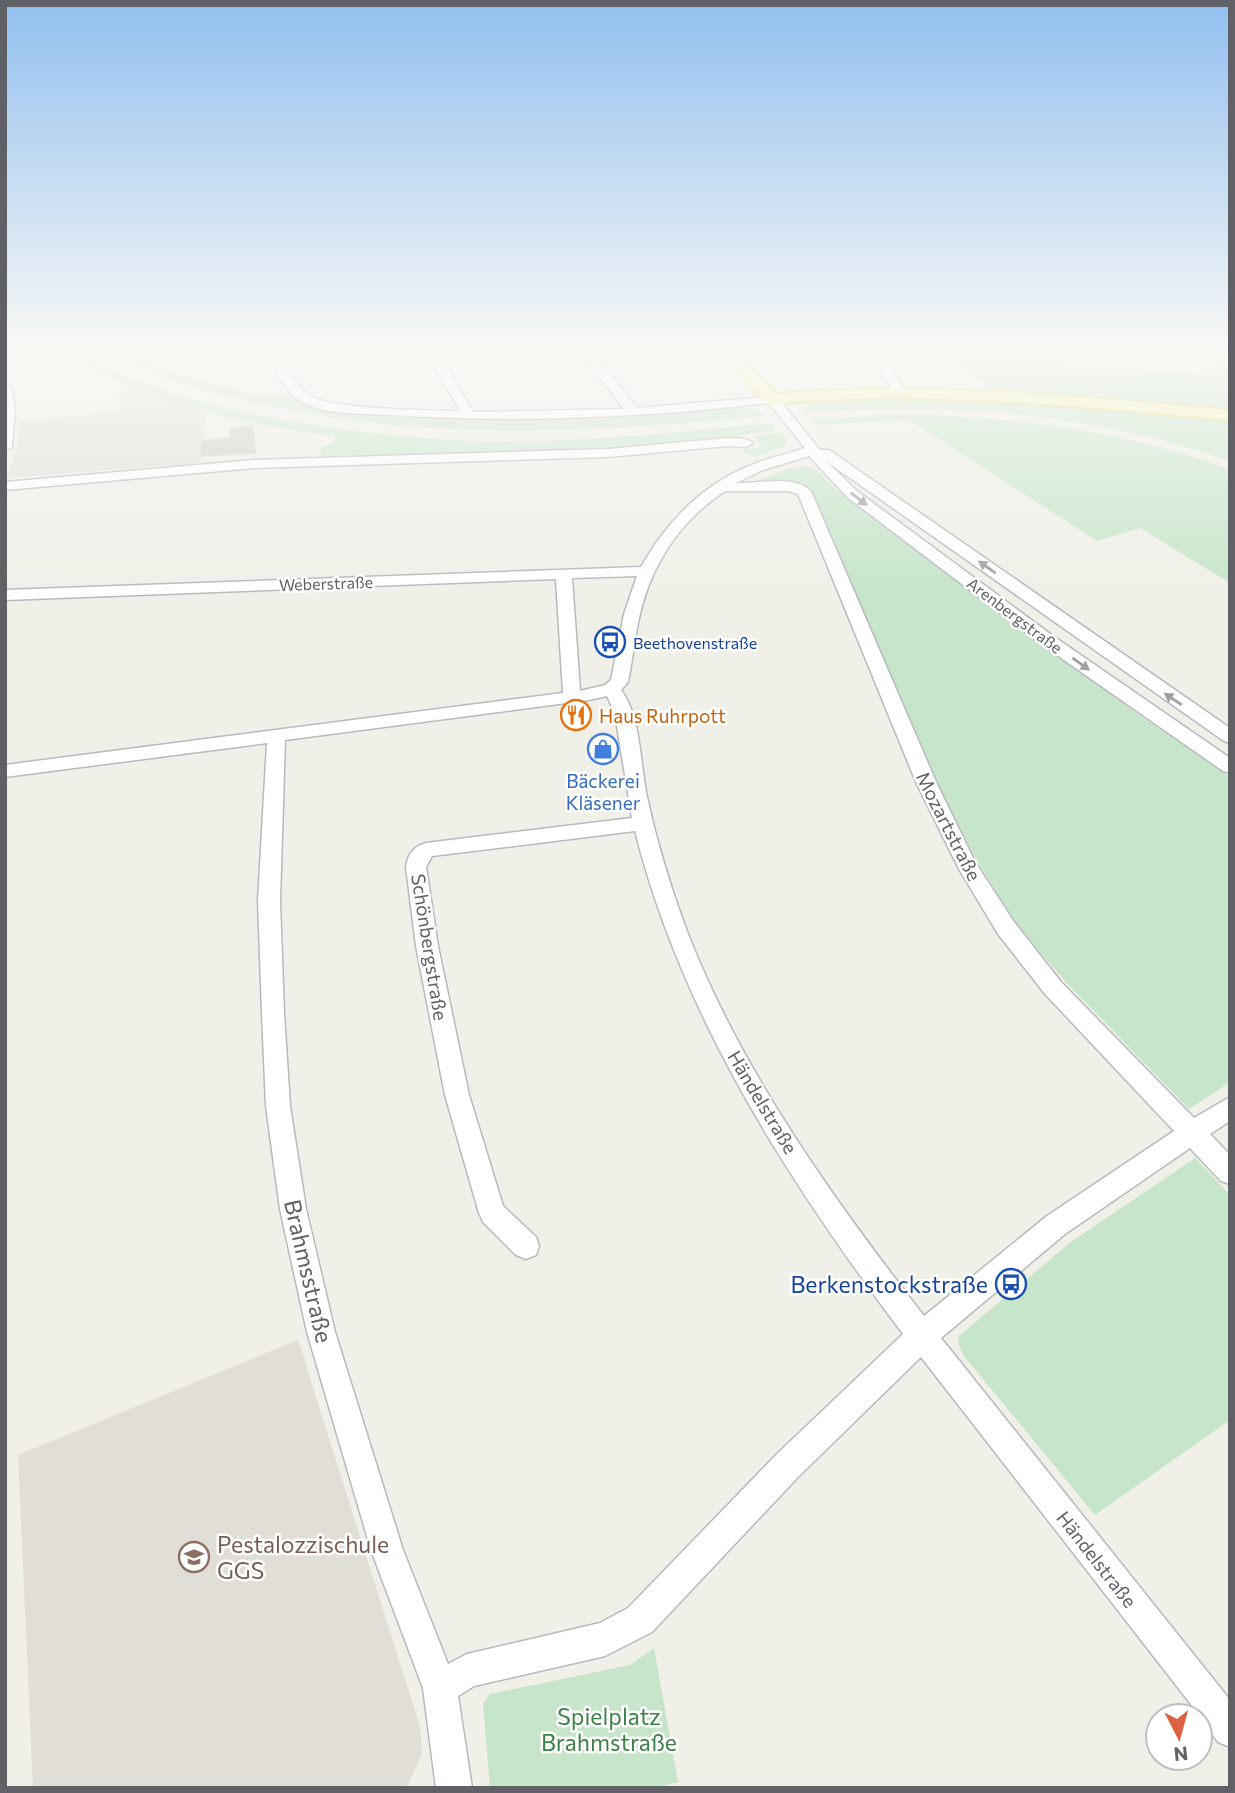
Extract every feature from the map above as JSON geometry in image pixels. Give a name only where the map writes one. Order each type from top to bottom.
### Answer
[{"type":"street","name":"Arenbergstraße","points":[[799,430],[812,450],[852,494],[1047,640],[1230,767]]},
{"type":"street","points":[[5,486],[254,464],[608,453],[728,442],[746,443]]},
{"type":"street","name":"Arenbergstraße","points":[[812,450],[835,459],[1074,630],[1230,737]]},
{"type":"street","points":[[5,771],[572,698],[611,689],[619,682],[633,610],[647,572],[675,523],[722,486],[751,470],[812,450]]},
{"type":"street","name":"Mozartstraße","points":[[722,486],[736,489],[794,487],[804,491],[920,770],[966,864],[1006,928],[1053,988],[1230,1173]]},
{"type":"street","name":"Weberstraße","points":[[5,595],[647,572]]},
{"type":"street","points":[[564,574],[572,698]]},
{"type":"street","name":"Händelstraße","points":[[611,689],[621,702],[644,823],[686,955],[718,1026],[771,1117],[831,1210],[922,1336],[1230,1730]]},
{"type":"street","name":"Brahmsstraße","points":[[276,737],[269,901],[272,1013],[278,1106],[293,1209],[321,1332],[387,1550],[440,1688],[454,1788]]},
{"type":"street","name":"Schönbergstraße","points":[[526,1246],[492,1213],[457,1096],[427,946],[416,867],[418,857],[426,850],[644,823]]},
{"type":"street","points":[[440,1688],[467,1671],[605,1639],[640,1620],[787,1466],[922,1336],[1056,1225],[1230,1107]]},
{"type":"shaded area","points":[[19,430],[204,430],[200,463],[7,478],[18,444]]},
{"type":"shaded area","name":"Pestalozzischule GGS","points":[[298,1340],[420,1727],[422,1754],[407,1786],[33,1788],[18,1455]]},
{"type":"green space","points":[[290,430],[344,430],[440,440],[545,441],[699,430],[775,430],[740,437],[624,449],[320,456],[322,446],[334,443],[335,436]]},
{"type":"green space","points":[[924,430],[1079,430],[1151,445],[1230,470],[1230,583],[1140,528],[1097,541]]},
{"type":"green space","points":[[1115,430],[1230,430],[1230,461],[1179,445]]},
{"type":"green space","points":[[780,433],[787,440],[785,446],[755,457],[741,450],[763,447],[754,436]]},
{"type":"green space","points":[[805,466],[818,471],[836,490],[883,526],[1138,714],[1230,777],[1230,1082],[1189,1109],[1065,981],[1017,925],[976,859],[887,675],[809,490],[800,484],[743,486],[790,468]]},
{"type":"green space","points":[[1195,1158],[1230,1195],[1230,1420],[1095,1515],[964,1356],[958,1342],[959,1336],[1071,1242]]},
{"type":"green space","name":"Spielplatz Brahmstraße","points":[[654,1648],[678,1782],[654,1788],[490,1788],[483,1703],[490,1694],[630,1665]]},
{"type":"building","points":[[230,430],[253,430],[255,453],[201,456],[202,441],[230,438]]},
{"type":"place","name":"Beethovenstraße","points":[[610,642]]},
{"type":"place","name":"Haus Ruhrpott","points":[[576,715]]},
{"type":"place","name":"Bäckerei Kläsener","points":[[603,749]]},
{"type":"place","name":"Berkenstockstraße","points":[[1011,1284]]},
{"type":"place","name":"Pestalozzischule GGS","points":[[194,1557]]}]
